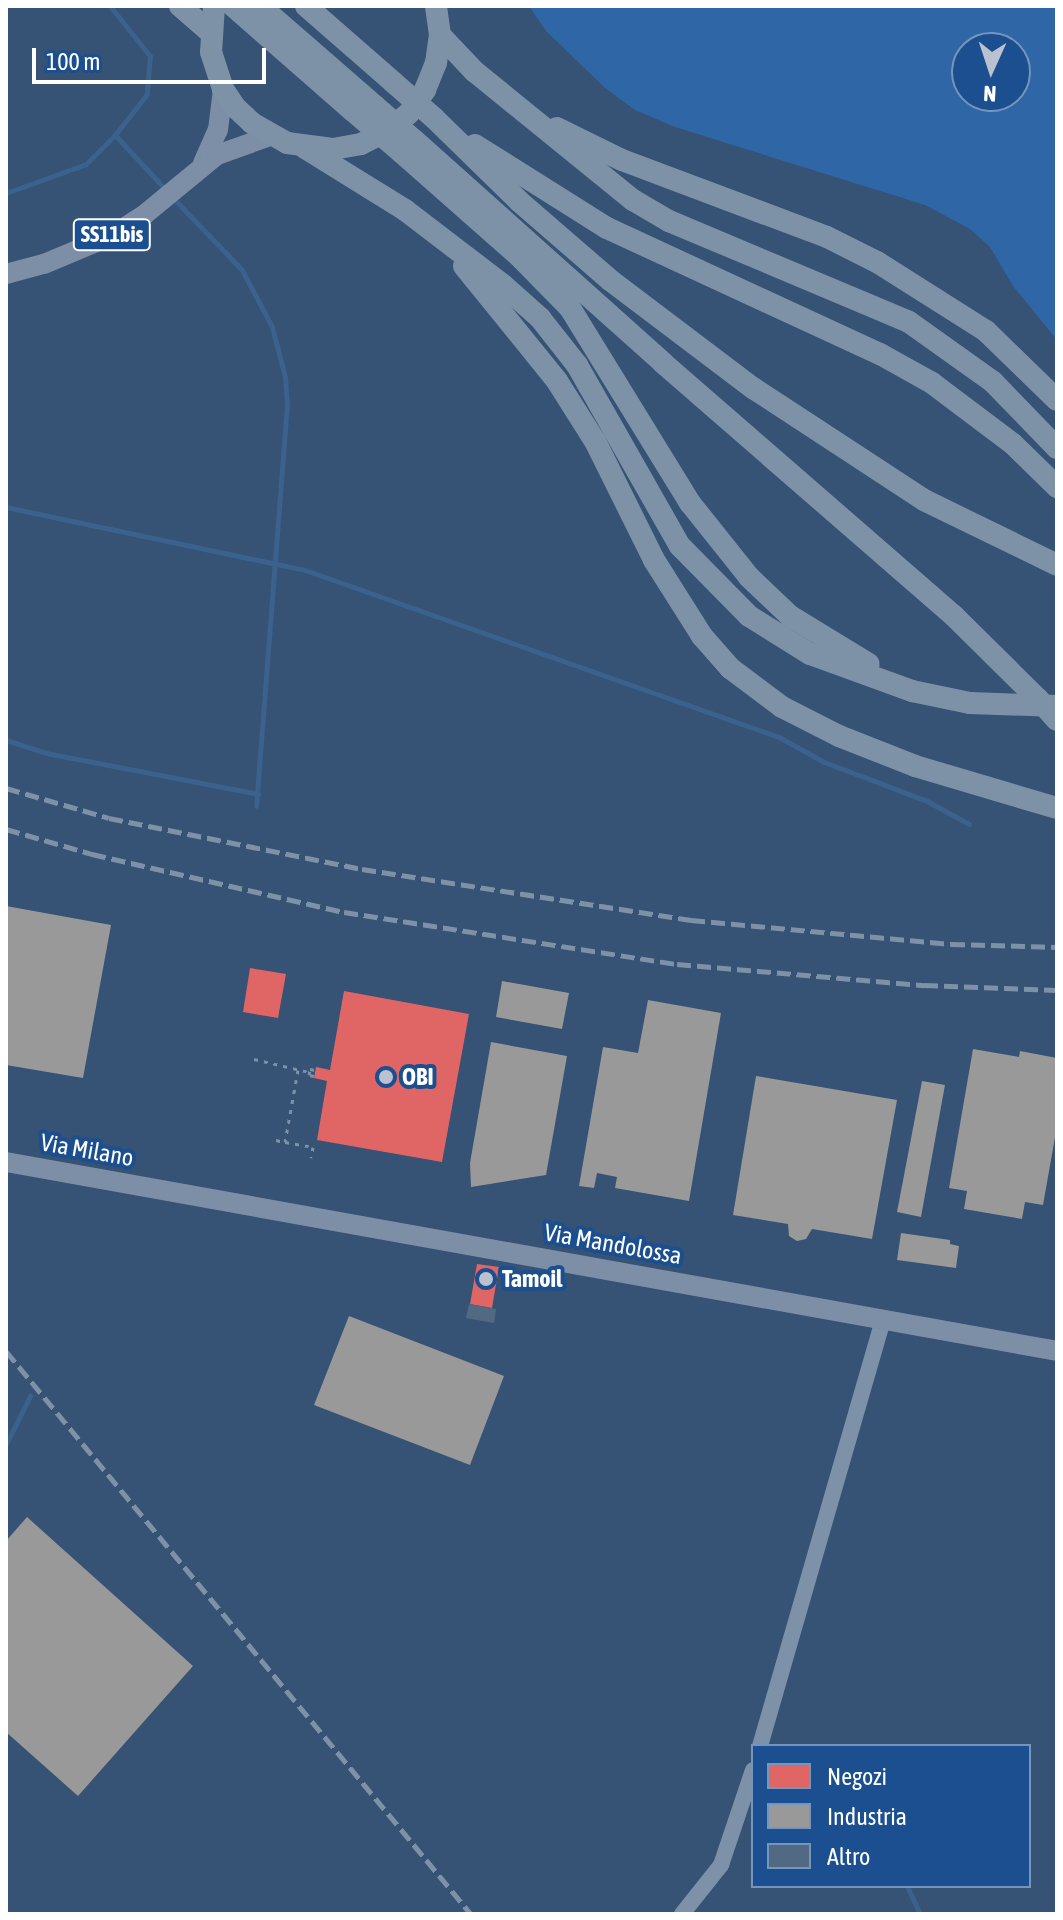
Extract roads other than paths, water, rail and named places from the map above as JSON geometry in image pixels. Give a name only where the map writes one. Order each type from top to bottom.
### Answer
[{"type":"highway","points":[[180,6],[210,32]]},
{"type":"highway","points":[[214,6],[210,32],[213,61],[223,89],[236,108],[270,136],[305,148],[362,181],[503,285],[558,338],[598,399],[680,546],[749,616],[810,654],[876,680],[949,701],[1004,705],[1048,702]]},
{"type":"highway","points":[[306,6],[434,118],[520,202],[610,280],[753,388],[924,500],[1057,565]]},
{"type":"highway","points":[[305,148],[347,146],[387,131],[409,113],[425,90],[436,63],[440,35],[436,6]]},
{"type":"highway","points":[[246,10],[663,363],[954,616],[1048,702],[1057,720]]},
{"type":"highway","points":[[440,35],[474,71],[633,200],[669,221],[909,322],[993,382],[1057,448]]},
{"type":"highway","points":[[522,110],[622,160],[789,222],[877,262],[986,331],[1057,400]]},
{"type":"highway","points":[[434,118],[607,228],[880,354],[932,383],[1013,444],[1057,487]]},
{"type":"highway","points":[[408,146],[570,308],[690,503],[749,577],[790,616],[819,637],[879,669],[919,684],[1004,705]]},
{"type":"highway","points":[[437,235],[557,381],[595,441],[654,560],[702,636],[730,668],[782,707],[839,736],[915,766],[1057,808]]},
{"type":"main road","name":"SS11bis","points":[[201,166],[218,130],[223,89]]},
{"type":"main road","name":"SS11bis","points":[[6,274],[44,264],[113,235],[144,215],[201,166],[234,147],[270,136]]},
{"type":"main road","name":"Via Milano","points":[[6,1162],[158,1190]]},
{"type":"main road","name":"Via Mandolossa","points":[[158,1190],[1057,1351]]},
{"type":"street","points":[[761,1744],[883,1319]]},
{"type":"street","points":[[682,1914],[721,1865],[751,1776]]},
{"type":"waterway","points":[[110,6],[150,56],[147,94],[115,135],[167,191]]},
{"type":"waterway","points":[[6,193],[86,164],[115,135]]},
{"type":"waterway","points":[[174,199],[242,270],[272,327],[285,377],[287,404],[256,806]]},
{"type":"waterway","points":[[6,507],[305,570],[779,737],[824,762],[927,801],[969,824]]},
{"type":"waterway","points":[[6,740],[46,753],[258,794]]},
{"type":"waterway","points":[[6,1444],[30,1396]]},
{"type":"waterway","points":[[908,1888],[920,1914]]},
{"type":"railway","points":[[6,788],[109,818],[362,869],[691,920],[951,944],[1057,947]]},
{"type":"railway","points":[[6,829],[92,854],[344,912],[677,964],[924,985],[1057,990]]},
{"type":"railway","points":[[6,1351],[471,1914]]},
{"type":"place","name":"OBI","points":[[386,1077]]},
{"type":"place","name":"Tamoil","points":[[486,1279]]}]
